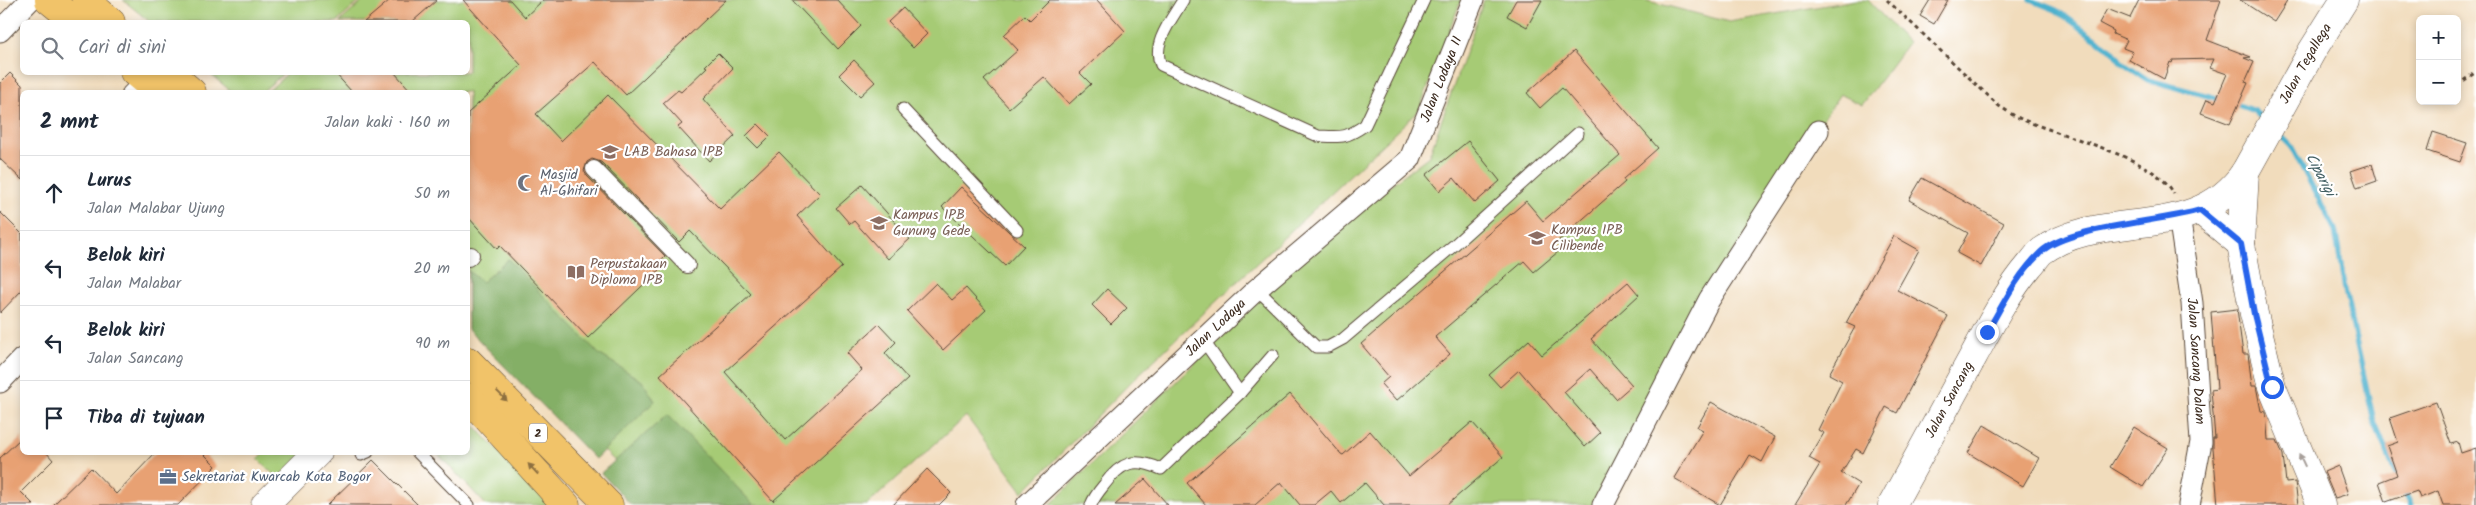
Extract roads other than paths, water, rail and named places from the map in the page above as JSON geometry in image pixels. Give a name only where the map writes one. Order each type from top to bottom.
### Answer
[{"type":"highway","points":[[49,0],[74,20]]},
{"type":"highway","points":[[86,0],[109,20]]},
{"type":"highway","points":[[172,75],[190,90]]},
{"type":"highway","name":"2","points":[[470,363],[609,505]]},
{"type":"highway","name":"2","points":[[470,400],[566,505]]},
{"type":"street","points":[[0,31],[30,0]]},
{"type":"street","name":"Jalan Lodaya II","points":[[1410,159],[1473,0]]},
{"type":"street","name":"Jalan Tegallega","points":[[2270,127],[2312,51],[2344,0]]},
{"type":"street","name":"Jalan Sancang","points":[[1892,505],[2014,284],[2042,251],[2078,234],[2190,213],[2216,201],[2240,180],[2270,127]]},
{"type":"street","points":[[1603,505],[1709,300],[1818,130]]},
{"type":"street","name":"Jalan Lodaya","points":[[1027,505],[1257,289],[1346,211],[1410,159]]},
{"type":"street","points":[[594,169],[687,265]]},
{"type":"street","points":[[2245,172],[2241,244],[2254,314],[2272,387],[2320,505]]},
{"type":"street","points":[[2190,213],[2241,244]]},
{"type":"street","name":"Jalan Sancang Dalam","points":[[2189,505],[2201,442],[2192,303],[2190,213]]},
{"type":"street","points":[[0,382],[20,361]]},
{"type":"street","points":[[264,505],[315,455]]},
{"type":"lane","points":[[1183,0],[1162,38],[1157,56],[1161,65],[1318,136],[1334,137],[1349,136],[1365,125],[1424,0]]},
{"type":"lane","points":[[903,109],[1017,230]]},
{"type":"lane","points":[[1257,289],[1316,347],[1328,347],[1344,339],[1453,246],[1578,133]]},
{"type":"lane","points":[[1203,340],[1240,393]]},
{"type":"lane","points":[[1092,505],[1114,472],[1126,464],[1147,463],[1161,469],[1240,393],[1274,356]]},
{"type":"lane","points":[[420,455],[469,505]]},
{"type":"waterway","name":"Ciparigi","points":[[2031,0],[2056,10],[2112,50],[2122,63],[2148,80],[2224,100]]},
{"type":"waterway","name":"Ciparigi","points":[[2233,103],[2254,111],[2265,121]]},
{"type":"waterway","name":"Ciparigi","points":[[2276,131],[2291,146],[2335,230],[2345,290],[2374,422],[2399,481]]},
{"type":"waterway","name":"Ciparigi","points":[[2403,489],[2411,505]]},
{"type":"place","name":"LAB Bahasa IPB","points":[[610,152]]},
{"type":"place","name":"Masjid Al-Ghifari","points":[[526,183]]},
{"type":"place","name":"Kampus IPB Gunung Gede","points":[[879,223]]},
{"type":"place","name":"Kampus IPB Cilibende","points":[[1537,238]]},
{"type":"place","name":"Perpustakaan Diploma IPB","points":[[576,272]]},
{"type":"place","name":"Sekretariat Kwarcab Kota Bogor","points":[[168,477]]}]
